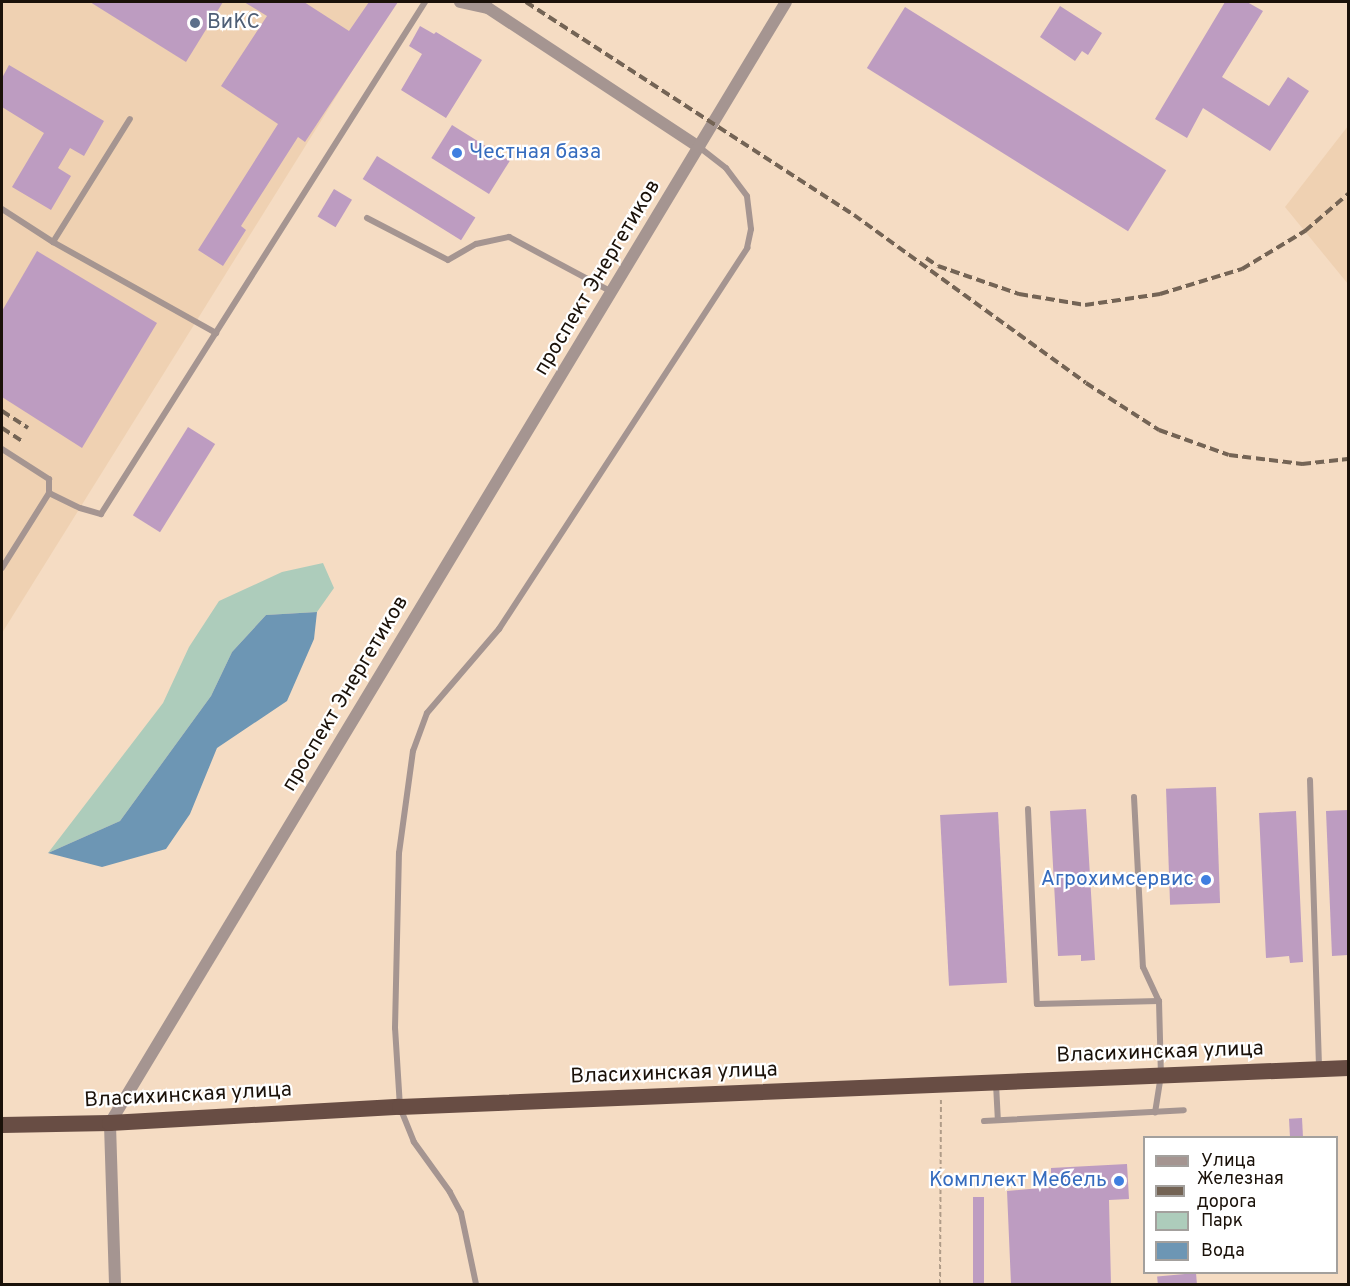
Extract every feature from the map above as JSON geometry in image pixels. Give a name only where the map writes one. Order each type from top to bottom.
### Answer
[{"type":"highway","name":"Власихинская улица","points":[[2,1125],[110,1123],[400,1107],[1348,1068]]},
{"type":"street","points":[[460,2],[490,5],[699,147]]},
{"type":"street","name":"проспект Энергетиков","points":[[110,1123],[786,2]]},
{"type":"street","points":[[110,1123],[115,1284]]},
{"type":"lane","points":[[49,493],[80,508],[101,514],[425,2]]},
{"type":"lane","points":[[53,242],[130,119]]},
{"type":"lane","points":[[476,1284],[461,1213],[450,1192],[414,1142],[400,1107],[395,1028],[399,852],[413,751],[427,713],[499,629],[747,248],[752,229],[747,196],[726,168],[699,147]]},
{"type":"lane","points":[[2,210],[53,242],[216,333]]},
{"type":"lane","points":[[367,219],[448,260],[476,244],[509,237],[613,292]]},
{"type":"lane","points":[[2,449],[49,479],[49,493],[2,568]]},
{"type":"lane","points":[[1310,780],[1319,1069]]},
{"type":"lane","points":[[1134,797],[1143,967],[1159,1001],[1161,1075],[1155,1113]]},
{"type":"lane","points":[[1028,809],[1036,1004],[1159,1001]]},
{"type":"lane","points":[[996,1083],[998,1120]]},
{"type":"lane","points":[[984,1120],[1184,1110]]},
{"type":"path","points":[[940,1284],[941,1085]]},
{"type":"shaded area","points":[[2,2],[383,2],[392,7],[2,633]]},
{"type":"shaded area","points":[[1348,126],[1348,284],[1285,207]]},
{"type":"green space","points":[[323,563],[334,588],[317,612],[266,615],[232,652],[211,696],[120,821],[48,853],[163,703],[189,647],[219,601],[282,572]]},
{"type":"water","points":[[317,612],[314,639],[287,701],[217,748],[190,814],[166,849],[102,867],[48,853],[120,821],[211,696],[232,652],[266,615]]},
{"type":"building","points":[[90,2],[223,2],[186,62]]},
{"type":"building","points":[[244,2],[304,2],[349,31],[369,2],[398,2],[305,142],[298,137],[241,226],[246,230],[223,266],[198,250],[278,124],[221,86],[267,16]]},
{"type":"building","points":[[1225,2],[1247,2],[1263,11],[1222,77],[1269,106],[1288,77],[1309,91],[1270,151],[1203,108],[1187,138],[1155,119]]},
{"type":"building","points":[[1060,6],[1102,33],[1088,55],[1082,51],[1075,61],[1040,37]]},
{"type":"building","points":[[905,7],[1166,170],[1128,231],[867,68]]},
{"type":"building","points":[[420,26],[434,34],[436,32],[482,60],[446,118],[401,90],[422,54],[409,46]]},
{"type":"building","points":[[9,65],[104,121],[84,156],[70,148],[58,168],[71,176],[51,210],[12,187],[44,133],[2,107],[2,78]]},
{"type":"building","points":[[452,125],[510,161],[489,194],[431,158]]},
{"type":"building","points":[[377,156],[475,217],[461,240],[363,179]]},
{"type":"building","points":[[334,189],[352,200],[336,227],[318,216]]},
{"type":"building","points":[[37,251],[157,323],[82,448],[2,397],[2,311]]},
{"type":"building","points":[[188,427],[215,444],[160,532],[133,515]]},
{"type":"building","points":[[1216,787],[1220,903],[1170,905],[1166,789]]},
{"type":"building","points":[[1086,809],[1095,960],[1081,961],[1081,955],[1058,956],[1050,811]]},
{"type":"building","points":[[1348,810],[1348,955],[1332,956],[1326,811]]},
{"type":"building","points":[[1296,811],[1303,962],[1290,963],[1289,956],[1266,958],[1259,813]]},
{"type":"building","points":[[998,812],[1007,983],[949,986],[940,815]]},
{"type":"building","points":[[1302,1118],[1303,1136],[1290,1136],[1289,1119]]},
{"type":"building","points":[[1127,1164],[1129,1199],[1109,1200],[1111,1284],[1011,1284],[1007,1191],[1051,1187],[1051,1168]]},
{"type":"building","points":[[973,1197],[984,1197],[984,1284],[973,1284]]},
{"type":"building","points":[[1196,1274],[1197,1284],[1158,1284],[1157,1276]]},
{"type":"railway","points":[[526,2],[854,215],[1086,383],[1159,430],[1229,455],[1302,464],[1348,459]]},
{"type":"railway","points":[[926,258],[938,266],[1019,294],[1085,305],[1160,294],[1242,269],[1305,231],[1348,194]]},
{"type":"railway","points":[[2,411],[28,428]]},
{"type":"railway","points":[[2,428],[22,441]]},
{"type":"place","name":"ВиКС","points":[[195,23]]},
{"type":"place","name":"Честная база","points":[[457,153]]},
{"type":"place","name":"Агрохимсервис","points":[[1206,880]]},
{"type":"place","name":"Комплект Мебель","points":[[1119,1181]]}]
